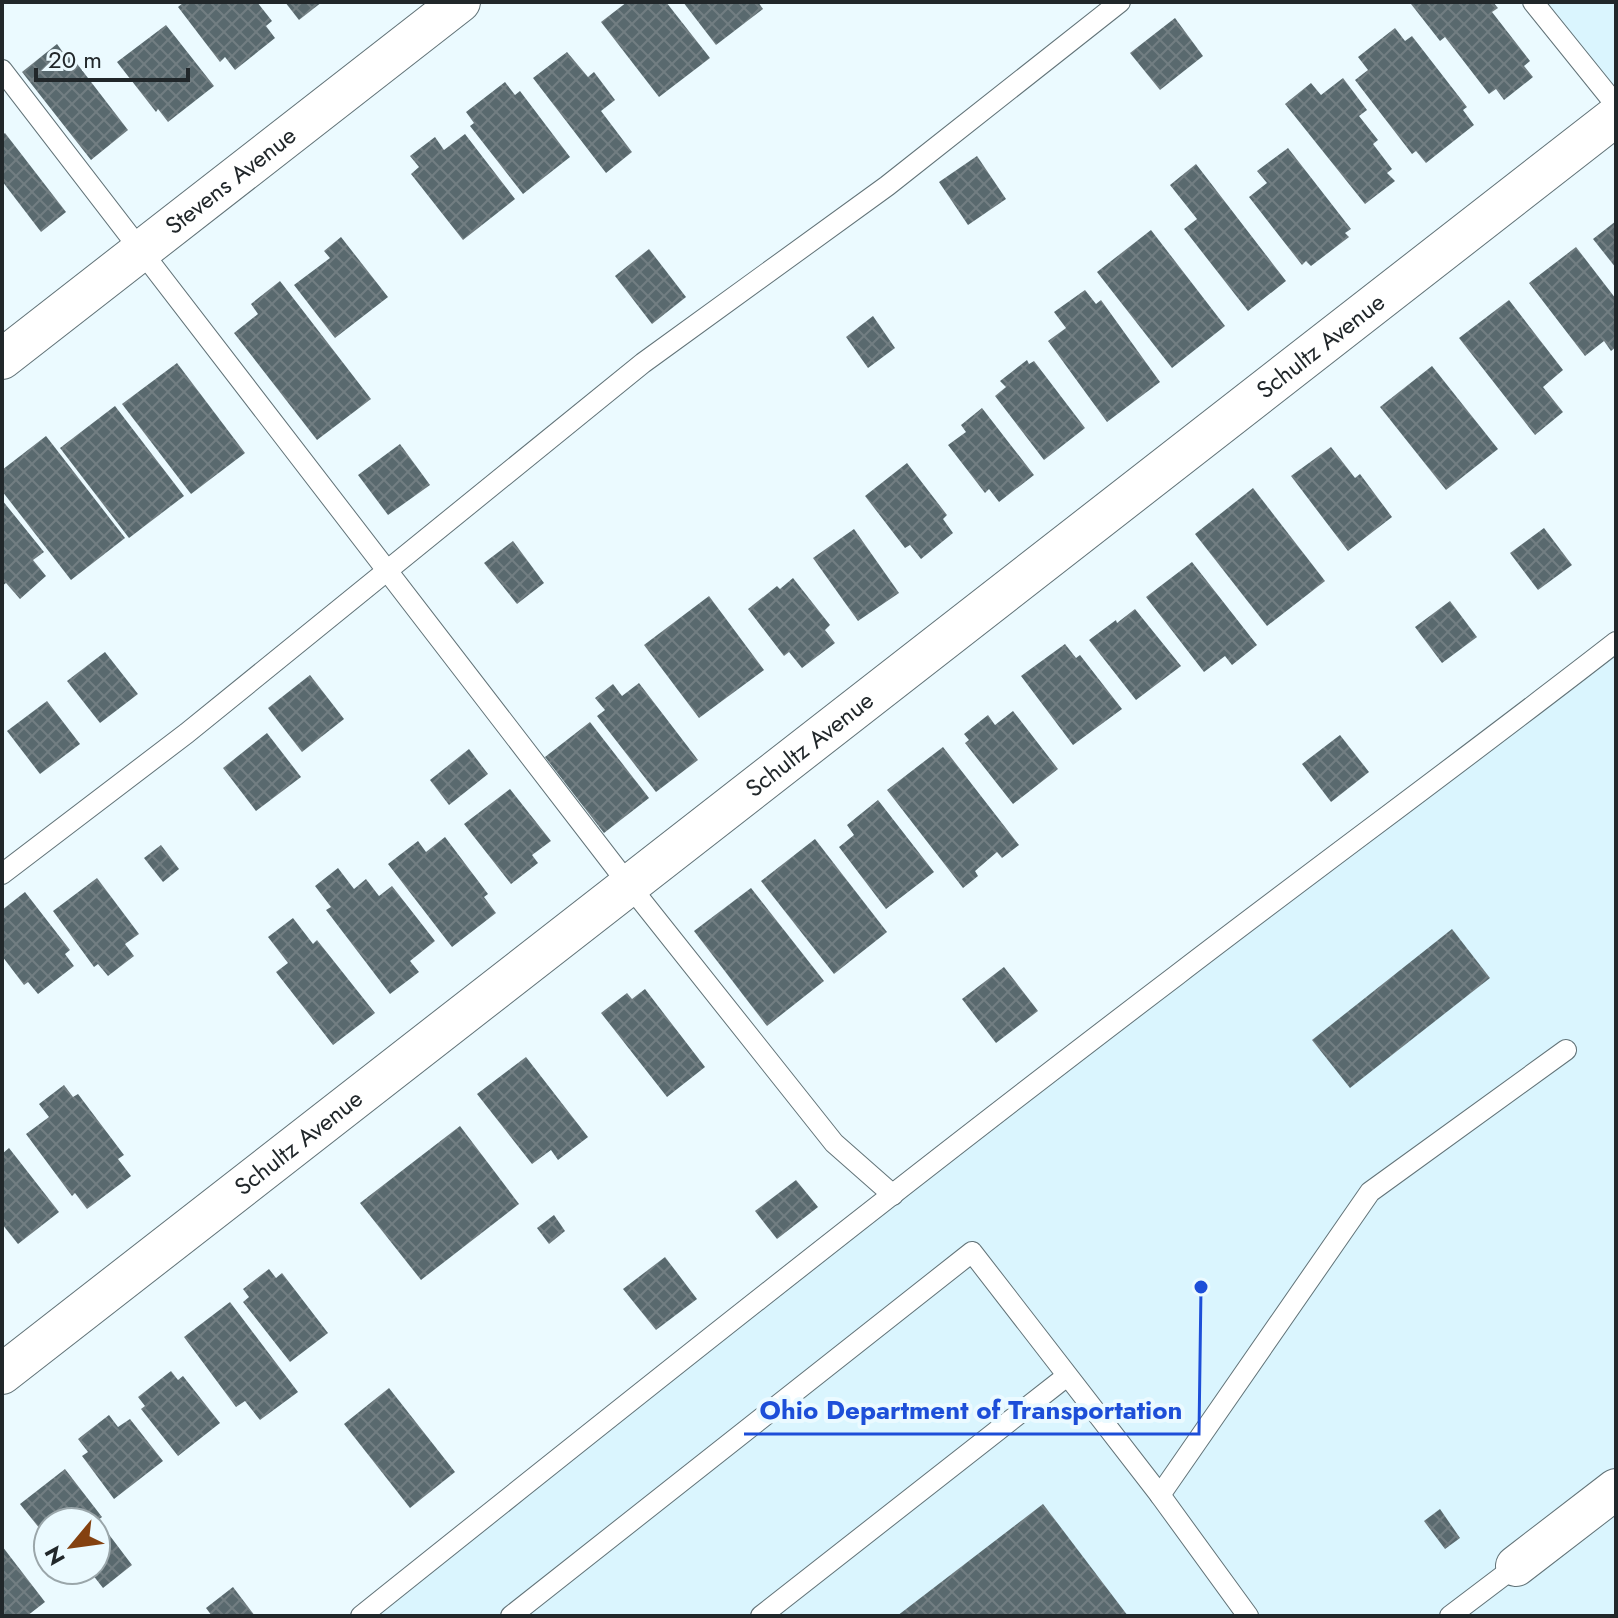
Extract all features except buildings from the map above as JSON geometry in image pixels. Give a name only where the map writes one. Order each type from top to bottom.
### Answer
[{"type":"street","name":"Stevens Avenue","points":[[2,359],[460,2]]},
{"type":"street","name":"Schultz Avenue","points":[[2,1374],[1616,116]]},
{"type":"street","points":[[1516,1566],[1616,1489]]},
{"type":"lane","points":[[2,874],[187,733],[643,363],[887,186],[1120,2]]},
{"type":"lane","points":[[1533,2],[1616,105]]},
{"type":"lane","points":[[2,70],[629,885],[834,1143],[893,1195]]},
{"type":"lane","points":[[361,1616],[1176,975],[1492,739],[1616,642]]},
{"type":"lane","points":[[1160,1495],[1370,1192],[1566,1050]]},
{"type":"lane","points":[[511,1616],[972,1252],[1160,1495],[1248,1616]]},
{"type":"lane","points":[[761,1616],[1067,1376]]},
{"type":"lane","points":[[1450,1616],[1516,1566]]},
{"type":"shaded area","points":[[1523,2],[1616,2],[1616,123]]},
{"type":"shaded area","points":[[1616,647],[1616,1616],[361,1616]]},
{"type":"place","name":"Ohio Department of Transportation","points":[[1201,1287]]}]
